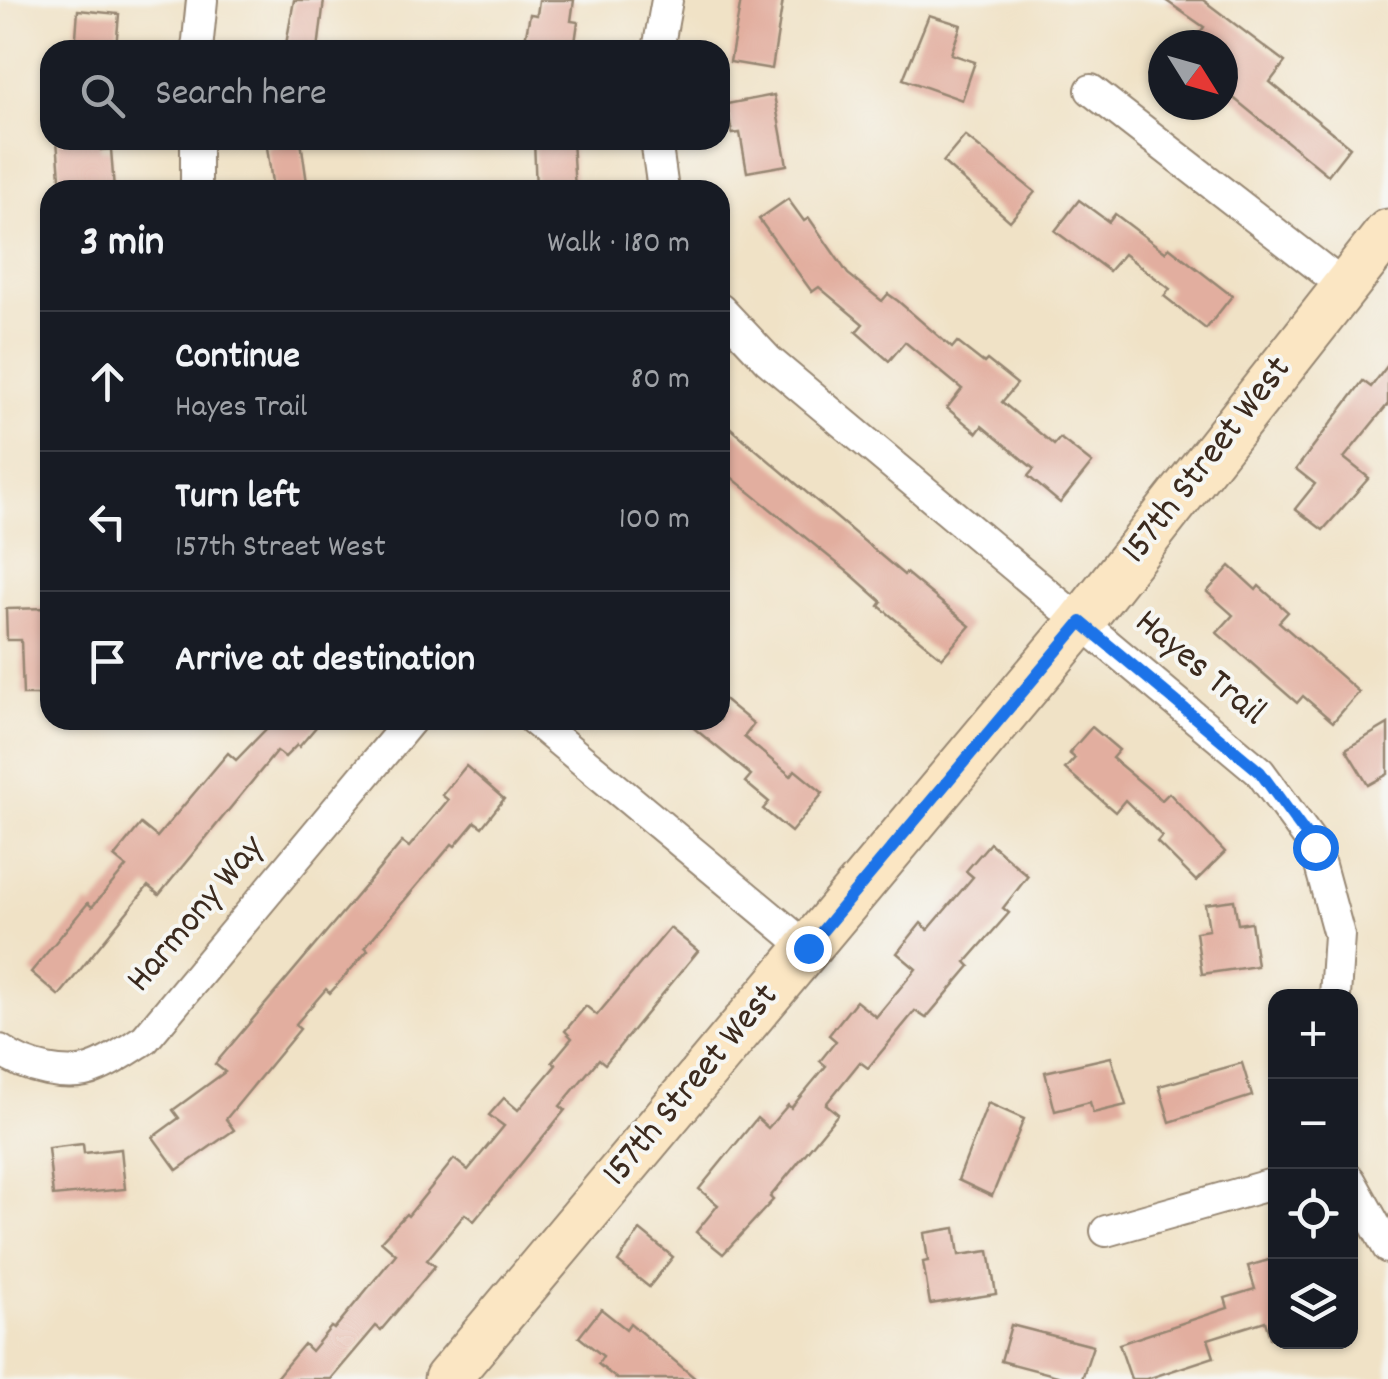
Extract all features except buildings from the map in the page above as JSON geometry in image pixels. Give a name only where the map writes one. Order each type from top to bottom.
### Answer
[{"type":"street","points":[[198,40],[202,0]]},
{"type":"street","points":[[660,40],[667,0]]},
{"type":"street","points":[[1091,90],[1345,287]]},
{"type":"street","points":[[196,150],[196,180]]},
{"type":"street","points":[[658,150],[662,180]]},
{"type":"street","name":"157th Street West","points":[[460,1375],[808,948],[1081,622],[1388,232]]},
{"type":"street","name":"Hayes Trail","points":[[730,320],[768,360],[1260,772],[1315,847],[1338,935],[1336,989]]},
{"type":"street","name":"Harmony Way","points":[[0,1050],[10,1058],[52,1072],[93,1070],[145,1040],[403,730]]},
{"type":"street","points":[[546,730],[808,948]]},
{"type":"street","points":[[1106,1231],[1268,1185]]},
{"type":"street","points":[[1358,1194],[1388,1248]]},
{"type":"route","points":[[808,948],[1081,622],[1260,772],[1315,847]]}]
